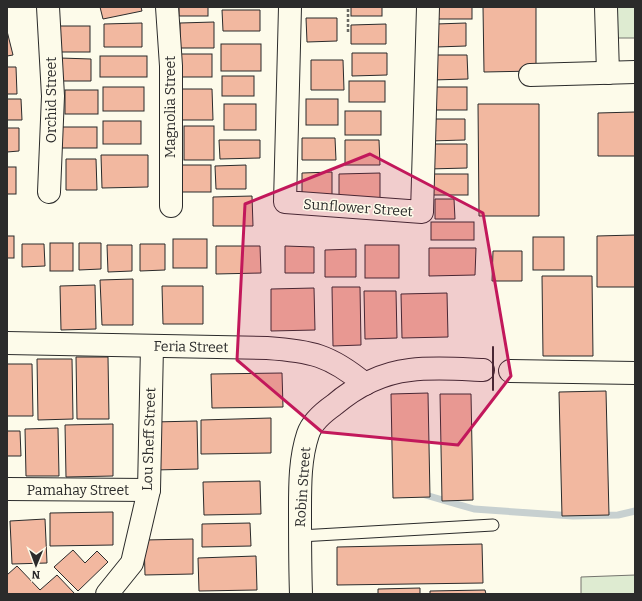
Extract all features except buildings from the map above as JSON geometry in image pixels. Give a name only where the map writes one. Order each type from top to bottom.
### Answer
[{"type":"street","name":"Orchid Street","points":[[48,7],[53,96],[49,192]]},
{"type":"street","name":"Magnolia Street","points":[[167,7],[171,66],[170,206]]},
{"type":"street","name":"Sunflower Street","points":[[290,7],[285,202],[422,212],[428,7]]},
{"type":"street","points":[[606,7],[608,73]]},
{"type":"street","points":[[530,75],[635,72]]},
{"type":"street","name":"Feria Street","points":[[7,343],[267,348],[297,350],[324,357],[348,370],[365,384]]},
{"type":"street","name":"Lou Sheff Street","points":[[107,594],[132,563],[149,490],[152,346]]},
{"type":"street","name":"Robin Street","points":[[301,594],[300,536],[303,456],[308,432],[322,414],[342,398],[365,384],[388,375],[409,370],[432,368],[483,370]]},
{"type":"street","points":[[510,371],[635,373]]},
{"type":"street","name":"Pamahay Street","points":[[7,489],[149,490]]},
{"type":"lane","points":[[300,536],[493,525]]},
{"type":"path","points":[[348,7],[348,32]]},
{"type":"highlighted area","points":[[370,154],[483,213],[511,376],[458,445],[322,432],[237,360],[245,204]]},
{"type":"green space","points":[[617,7],[635,7],[635,38],[617,38]]},
{"type":"green space","points":[[635,575],[635,594],[581,594],[581,577]]},
{"type":"waterway","points":[[422,494],[474,509],[573,516],[618,515],[635,511]]},
{"type":"wall","points":[[493,347],[493,390]]}]
